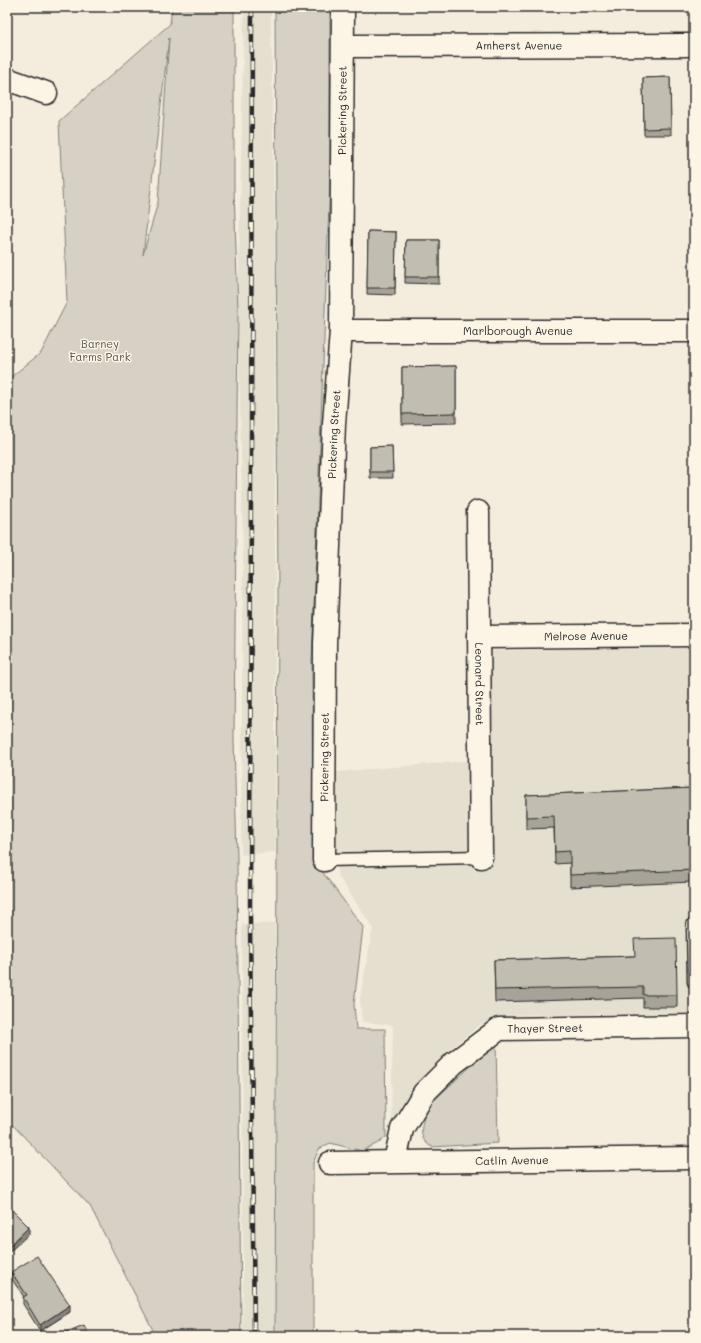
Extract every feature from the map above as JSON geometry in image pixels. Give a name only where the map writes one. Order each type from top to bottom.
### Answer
[{"type":"street","name":"Pickering Street","points":[[324,860],[325,644],[334,424],[341,331],[344,7]]},
{"type":"street","name":"Amherst Avenue","points":[[344,46],[694,45]]},
{"type":"street","points":[[7,79],[46,93]]},
{"type":"street","name":"Marlborough Avenue","points":[[341,331],[694,331]]},
{"type":"street","name":"Leonard Street","points":[[478,512],[481,857]]},
{"type":"street","name":"Melrose Avenue","points":[[479,637],[694,635]]},
{"type":"street","name":"Thayer Street","points":[[395,1161],[402,1129],[424,1093],[454,1063],[499,1029],[694,1026]]},
{"type":"street","name":"Catlin Avenue","points":[[330,1163],[694,1158]]},
{"type":"lane","points":[[324,860],[481,857]]},
{"type":"lane","points":[[692,925],[694,982]]},
{"type":"shaded area","points":[[244,7],[271,7],[275,273],[275,852],[241,855],[243,552],[238,310]]},
{"type":"shaded area","points":[[694,646],[694,1013],[515,1015],[483,1023],[458,1042],[432,1067],[391,1126],[393,1025],[362,1022],[360,998],[373,928],[337,874],[336,772],[487,759],[487,651]]},
{"type":"shaded area","points":[[275,923],[275,1336],[243,1336],[242,925]]},
{"type":"green space","name":"Barney Farms Park","points":[[172,7],[234,7],[234,189],[238,310],[234,739],[237,859],[241,1336],[156,1336],[90,1206],[7,1119],[7,380],[41,353],[67,302],[59,121],[170,24]],"holes":[[[169,38],[158,202],[143,255]]]},
{"type":"green space","points":[[275,7],[330,7],[330,178],[312,661],[313,859],[363,927],[354,1004],[356,1029],[385,1029],[386,1137],[380,1142],[362,1151],[330,1143],[319,1149],[313,1163],[313,1336],[275,1336],[278,594]]},
{"type":"green space","points":[[496,1043],[498,1143],[432,1147],[426,1143],[423,1138],[422,1126],[423,1120],[432,1102]]},
{"type":"building","points":[[670,77],[671,128],[644,129],[643,78]]},
{"type":"building","points":[[368,231],[396,232],[395,288],[367,288]]},
{"type":"building","points":[[406,240],[439,240],[439,277],[405,277]]},
{"type":"building","points":[[456,366],[456,413],[402,414],[402,367]]},
{"type":"building","points":[[392,446],[393,472],[370,472],[370,447]]},
{"type":"building","points":[[694,788],[694,870],[570,875],[570,851],[555,852],[554,816],[526,817],[526,795]]},
{"type":"building","points":[[676,938],[677,995],[643,995],[643,987],[495,990],[494,960],[635,956],[634,939]]},
{"type":"building","points":[[10,1208],[29,1227],[7,1248],[7,1212]]},
{"type":"building","points":[[37,1256],[70,1305],[40,1325],[23,1297],[27,1295],[11,1272]]},
{"type":"building","points":[[84,1325],[89,1336],[56,1336]]},
{"type":"railway","points":[[252,7],[250,920],[254,1336]]}]
